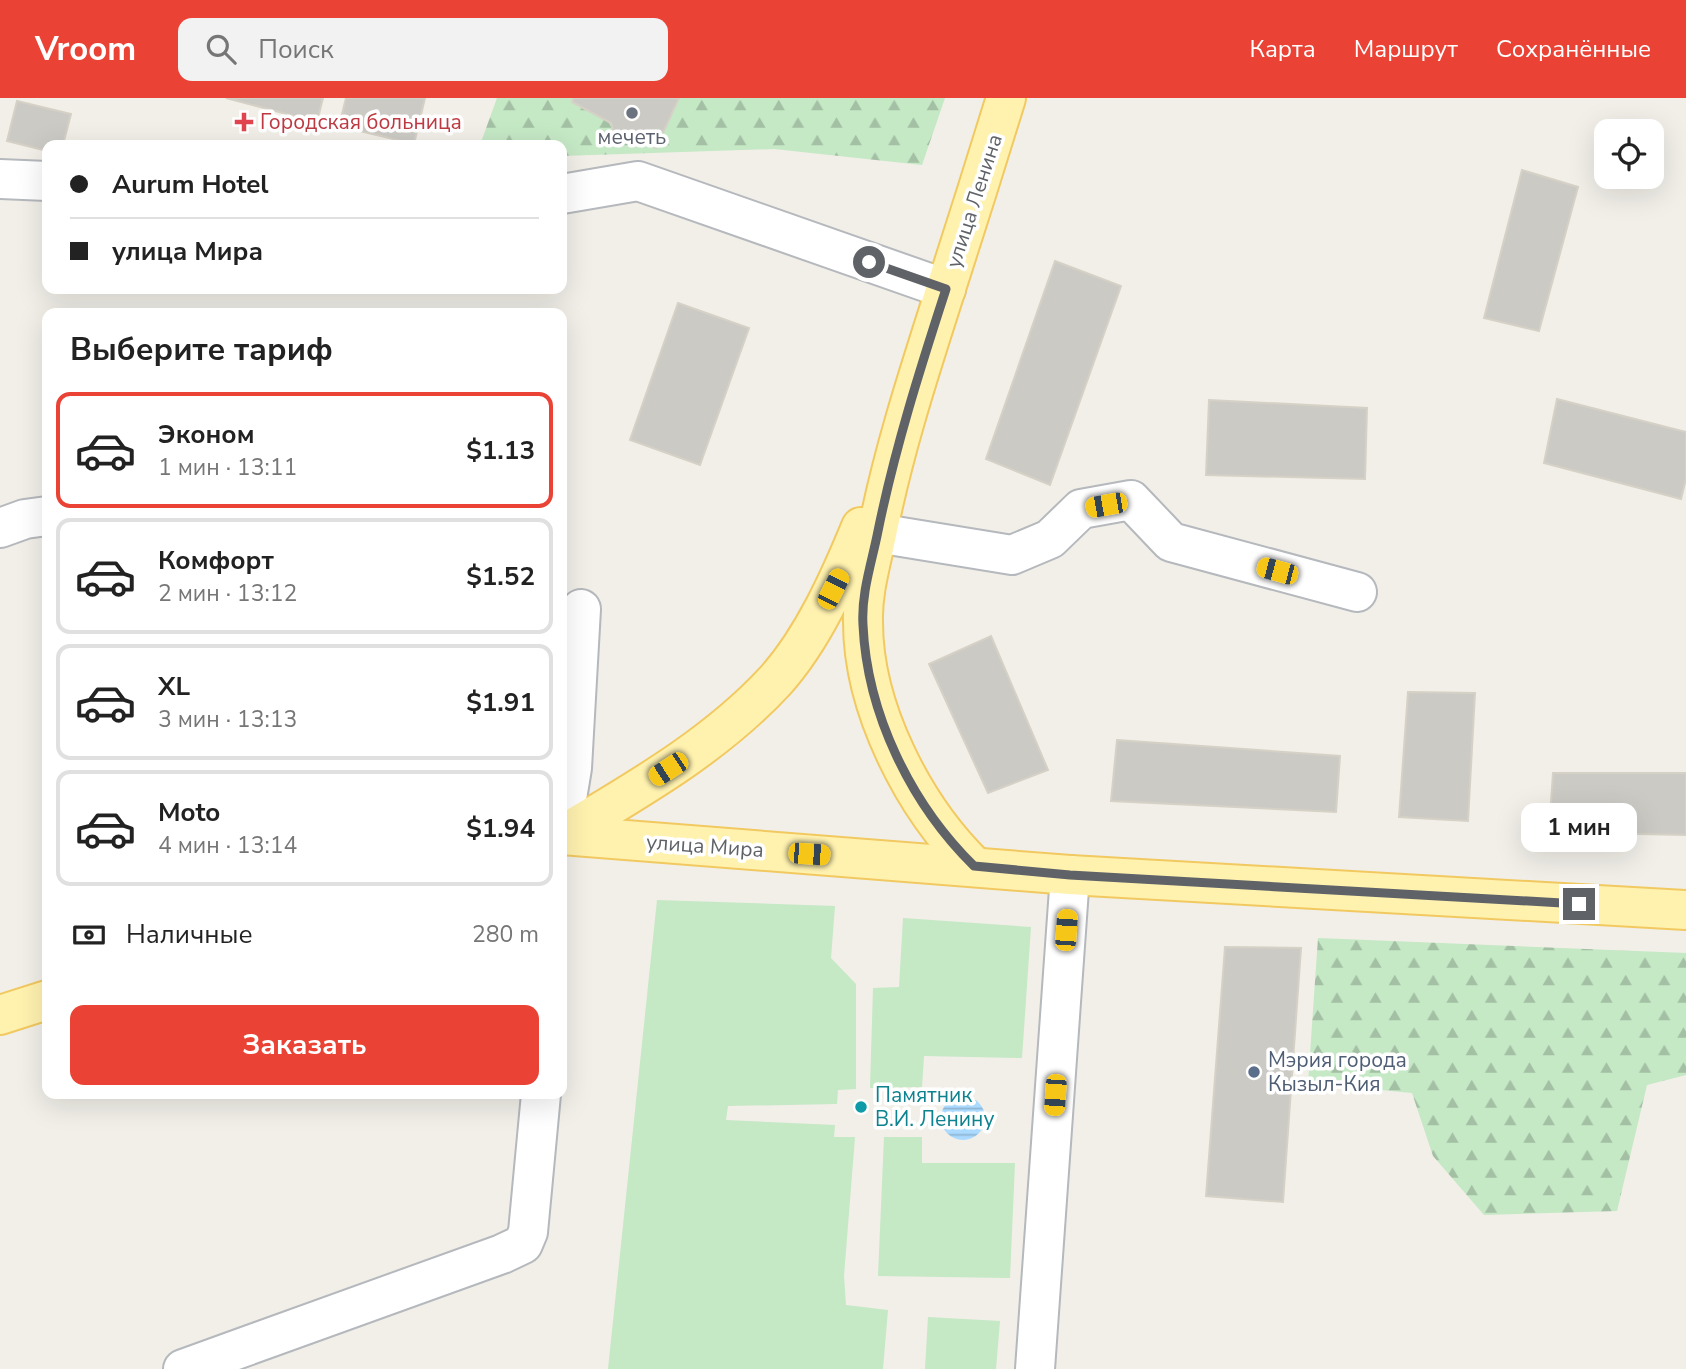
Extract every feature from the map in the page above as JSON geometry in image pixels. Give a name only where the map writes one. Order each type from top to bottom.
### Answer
[{"type":"main road","name":"улица Ленина","points":[[902,424],[1006,98]]},
{"type":"main road","points":[[902,424],[869,564],[862,623],[867,667],[877,708],[894,749],[933,818],[974,866]]},
{"type":"main road","points":[[567,832],[632,793],[705,743],[776,680],[818,617],[846,563],[902,424]]},
{"type":"main road","name":"улица Мира","points":[[567,835],[1070,875],[1686,910]]},
{"type":"main road","points":[[0,1015],[42,1002]]},
{"type":"street","points":[[0,179],[42,181]]},
{"type":"street","points":[[567,193],[638,181],[946,289]]},
{"type":"street","points":[[877,533],[1012,555],[1050,539],[1081,509],[1131,500],[1171,542],[1357,592]]},
{"type":"street","points":[[0,528],[25,519],[42,517]]},
{"type":"street","points":[[567,798],[572,768],[581,609]]},
{"type":"street","points":[[1035,1369],[1070,875]]},
{"type":"street","points":[[183,1369],[523,1244],[528,1232],[541,1099]]},
{"type":"green space","points":[[497,98],[945,98],[922,165],[774,149],[567,156],[567,140],[482,140]]},
{"type":"green space","points":[[657,900],[835,906],[831,958],[856,984],[856,1089],[838,1090],[837,1104],[728,1106],[726,1120],[835,1125],[834,1137],[855,1137],[844,1276],[846,1305],[888,1310],[883,1369],[608,1369]]},
{"type":"green space","points":[[903,918],[1031,927],[1022,1058],[924,1056],[922,1087],[870,1088],[873,988],[899,987]]},
{"type":"green space","points":[[1318,938],[1686,953],[1686,1075],[1647,1085],[1617,1211],[1484,1215],[1433,1156],[1412,1093],[1308,1083]]},
{"type":"green space","points":[[884,1137],[922,1137],[922,1163],[1015,1163],[1010,1278],[878,1276]]},
{"type":"green space","points":[[928,1317],[1000,1321],[996,1369],[925,1369]]},
{"type":"water","points":[[963,1096],[978,1103],[985,1118],[978,1133],[963,1140],[948,1133],[941,1118],[948,1103]]},
{"type":"building","points":[[226,98],[323,98],[317,122]]},
{"type":"building","points":[[346,98],[425,98],[415,140],[397,140],[339,126]]},
{"type":"building","name":"мечеть","points":[[574,98],[679,98],[656,148],[624,131],[619,133],[613,130],[611,123],[572,102]]},
{"type":"building","points":[[17,101],[71,114],[64,140],[42,140],[42,150],[7,141]]},
{"type":"building","points":[[1522,170],[1578,187],[1539,331],[1484,318]]},
{"type":"building","points":[[1055,261],[1121,286],[1050,485],[986,459]]},
{"type":"building","points":[[678,303],[749,328],[700,465],[630,440]]},
{"type":"building","points":[[1557,399],[1686,432],[1686,479],[1681,499],[1544,463]]},
{"type":"building","points":[[1209,400],[1367,408],[1365,479],[1206,475]]},
{"type":"building","points":[[991,636],[1048,770],[988,793],[929,664]]},
{"type":"building","points":[[1408,692],[1475,693],[1468,821],[1399,817]]},
{"type":"building","points":[[1117,740],[1340,756],[1336,812],[1111,801]]},
{"type":"building","points":[[1553,773],[1686,773],[1686,835],[1549,832]]},
{"type":"building","name":"Мэрия города Кызыл-Кия","points":[[1225,947],[1301,948],[1283,1202],[1206,1196]]},
{"type":"place","name":"мечеть","points":[[632,113]]},
{"type":"place","name":"Городская больница","points":[[244,122]]},
{"type":"place","name":"Мэрия города Кызыл-Кия","points":[[1254,1072]]},
{"type":"place","name":"Памятник В.И. Ленину","points":[[861,1107]]},
{"type":"route","points":[[869,262],[946,289],[902,424],[869,564],[862,623],[867,667],[877,708],[894,749],[939,828],[974,866],[1070,875],[1579,904]]}]
